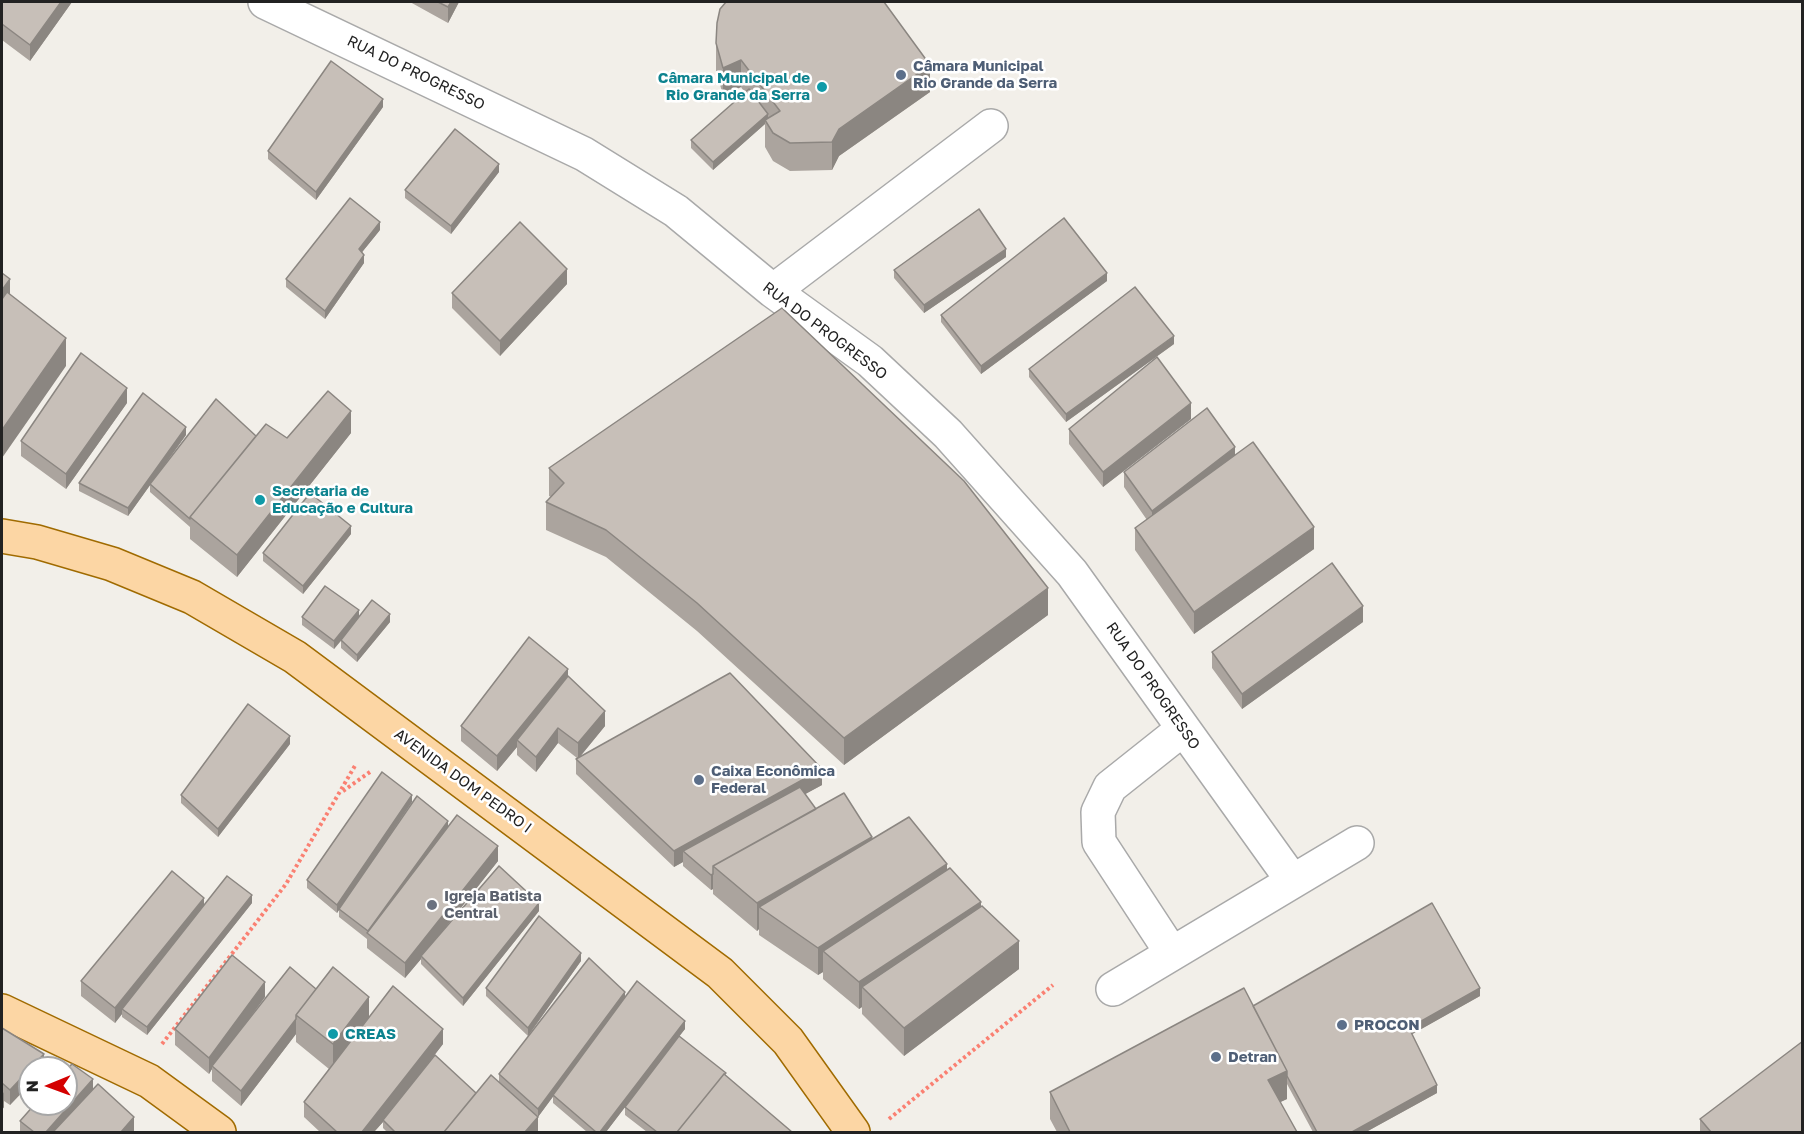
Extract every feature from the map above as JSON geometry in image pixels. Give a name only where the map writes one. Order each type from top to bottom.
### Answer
[{"type":"main road","name":"AVENIDA DOM PEDRO I","points":[[2,536],[37,542],[112,564],[192,597],[295,657],[720,973],[788,1041],[867,1129]]},
{"type":"main road","points":[[2,1011],[149,1081],[219,1132]]},
{"type":"street","name":"RUA DO PROGRESSO","points":[[265,2],[584,154],[676,211],[773,291],[870,362],[948,434],[1072,573],[1292,880]]},
{"type":"street","points":[[773,291],[991,126]]},
{"type":"street","points":[[1171,952],[1099,842],[1098,812],[1110,787],[1183,729]]},
{"type":"street","points":[[1113,988],[1357,843]]},
{"type":"path","points":[[162,1044],[286,884],[356,764]]},
{"type":"path","points":[[340,793],[370,772]]},
{"type":"path","points":[[867,1129],[1053,985]]},
{"type":"building","points":[[2,2],[61,2],[30,45],[2,24]]},
{"type":"building","points":[[438,2],[451,2],[448,7]]},
{"type":"building","name":"Câmara Municipal de Rio Grande da Serra","points":[[726,2],[884,2],[930,65],[839,129],[832,142],[790,143],[773,133],[765,120],[780,111],[741,60],[723,68],[716,43],[720,9]]},
{"type":"building","points":[[331,61],[383,99],[316,192],[268,151]]},
{"type":"building","points":[[749,89],[768,114],[713,162],[691,140]]},
{"type":"building","points":[[455,129],[499,164],[451,226],[405,190]]},
{"type":"building","points":[[350,198],[380,222],[359,249],[364,255],[325,311],[286,279]]},
{"type":"building","points":[[979,209],[1006,249],[924,305],[894,270]]},
{"type":"building","points":[[1064,218],[1107,273],[981,366],[941,315]]},
{"type":"building","points":[[520,222],[567,269],[500,341],[452,293]]},
{"type":"building","points":[[2,273],[10,279],[2,290]]},
{"type":"building","points":[[1135,287],[1174,336],[1066,414],[1029,369]]},
{"type":"building","points":[[7,292],[66,338],[2,430],[2,299]]},
{"type":"building","points":[[782,308],[964,481],[1048,588],[844,738],[697,603],[606,530],[546,502],[564,483],[549,468]]},
{"type":"building","points":[[81,353],[127,388],[66,474],[21,441]]},
{"type":"building","points":[[1157,357],[1191,403],[1103,472],[1069,429]]},
{"type":"building","name":"Secretaria de Educação e Cultura","points":[[328,391],[351,411],[237,555],[190,517],[266,424],[287,438]]},
{"type":"building","points":[[143,393],[186,427],[128,508],[79,483]]},
{"type":"building","points":[[216,399],[256,436],[190,519],[150,484]]},
{"type":"building","points":[[1207,408],[1235,447],[1152,511],[1124,472]]},
{"type":"building","points":[[1253,442],[1314,527],[1194,612],[1135,528]]},
{"type":"building","points":[[310,493],[351,526],[303,586],[263,553]]},
{"type":"building","points":[[1332,563],[1363,606],[1242,694],[1212,652]]},
{"type":"building","points":[[325,586],[359,610],[334,641],[302,617]]},
{"type":"building","points":[[372,600],[390,614],[357,655],[341,640]]},
{"type":"building","points":[[529,637],[568,669],[497,756],[461,726]]},
{"type":"building","name":"Caixa Econômica Federal","points":[[730,673],[822,769],[674,851],[576,759]]},
{"type":"building","points":[[568,676],[605,711],[578,743],[558,728],[536,757],[517,740]]},
{"type":"building","points":[[248,704],[290,736],[218,829],[181,795]]},
{"type":"building","points":[[382,772],[412,795],[337,905],[307,880]]},
{"type":"building","points":[[800,787],[816,809],[713,866],[713,874],[711,875],[683,851]]},
{"type":"building","points":[[844,793],[872,837],[757,903],[713,866]]},
{"type":"building","points":[[417,796],[448,821],[368,931],[339,909]]},
{"type":"building","name":"Igreja Batista Central","points":[[457,815],[498,846],[405,963],[367,933]]},
{"type":"building","points":[[909,817],[947,864],[818,948],[759,907]]},
{"type":"building","points":[[499,866],[539,903],[463,998],[421,956]]},
{"type":"building","points":[[950,868],[981,902],[859,982],[823,951]]},
{"type":"building","points":[[172,871],[204,898],[115,1008],[81,981]]},
{"type":"building","points":[[227,876],[252,895],[147,1027],[122,1009]]},
{"type":"building","name":"PROCON","points":[[1432,903],[1480,988],[1409,1028],[1437,1085],[1352,1132],[1317,1132],[1253,1006]]},
{"type":"building","points":[[982,906],[1019,941],[904,1028],[862,987]]},
{"type":"building","points":[[539,916],[581,953],[528,1028],[486,988]]},
{"type":"building","points":[[232,955],[265,982],[209,1058],[175,1029]]},
{"type":"building","points":[[589,958],[625,992],[538,1109],[499,1074]]},
{"type":"building","points":[[290,967],[316,989],[241,1091],[212,1066]]},
{"type":"building","points":[[333,967],[369,997],[333,1044],[296,1015]]},
{"type":"building","points":[[637,981],[685,1021],[600,1132],[596,1132],[553,1095]]},
{"type":"building","points":[[393,986],[443,1029],[362,1132],[337,1132],[304,1102]]},
{"type":"building","name":"Detran","points":[[1244,988],[1287,1071],[1268,1080],[1297,1132],[1070,1132],[1050,1092]]},
{"type":"building","points":[[2,1028],[44,1054],[42,1056],[18,1056],[18,1082],[10,1090],[2,1083]]},
{"type":"building","points":[[679,1036],[726,1073],[677,1132],[657,1132],[625,1107]]},
{"type":"building","points":[[1803,1041],[1803,1132],[1711,1132],[1700,1119]]},
{"type":"building","points":[[435,1055],[476,1093],[444,1132],[395,1132],[383,1120]]},
{"type":"building","points":[[78,1068],[93,1079],[78,1096]]},
{"type":"building","points":[[724,1074],[792,1132],[677,1132]]},
{"type":"building","points":[[491,1075],[538,1117],[525,1132],[444,1132]]},
{"type":"building","points":[[98,1084],[134,1117],[121,1132],[53,1132],[68,1116],[78,1116],[78,1105]]},
{"type":"building","points":[[24,1116],[60,1116],[46,1132],[34,1132],[20,1121]]},
{"type":"place","name":"Câmara Municipal Rio Grande da Serra","points":[[901,75]]},
{"type":"place","name":"Câmara Municipal de Rio Grande da Serra","points":[[822,87]]},
{"type":"place","name":"Secretaria de Educação e Cultura","points":[[260,500]]},
{"type":"place","name":"Caixa Econômica Federal","points":[[699,780]]},
{"type":"place","name":"Igreja Batista Central","points":[[432,905]]},
{"type":"place","name":"PROCON","points":[[1342,1025]]},
{"type":"place","name":"CREAS","points":[[333,1034]]},
{"type":"place","name":"Detran","points":[[1216,1057]]}]
